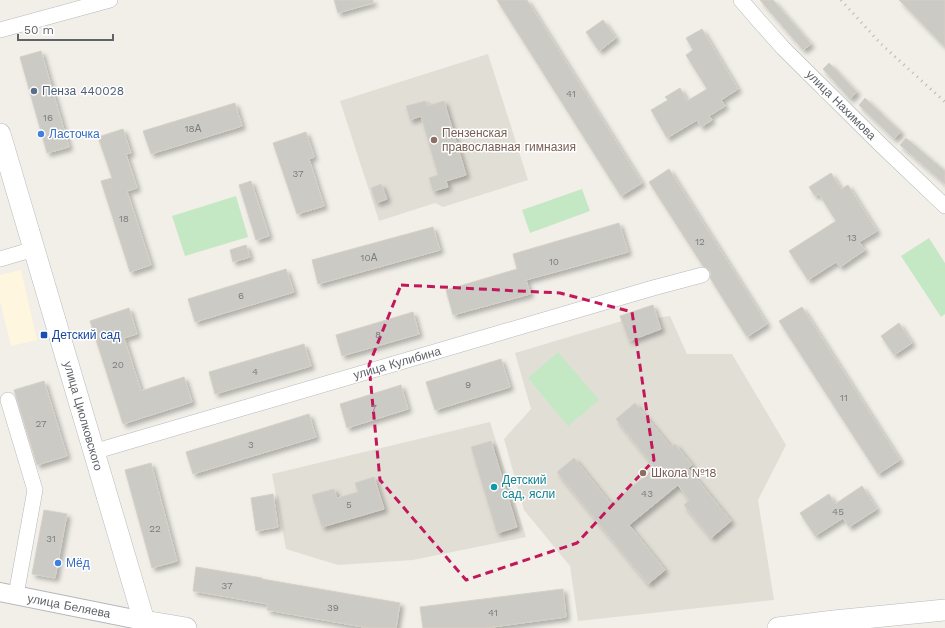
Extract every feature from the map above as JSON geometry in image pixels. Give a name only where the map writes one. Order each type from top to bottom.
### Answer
[{"type":"main road","name":"улица Циолковского","points":[[0,134],[145,625]]},
{"type":"main road","points":[[778,628],[834,621],[868,623],[945,610]]},
{"type":"main road","name":"улица Беляева","points":[[145,625],[186,628]]},
{"type":"street","points":[[0,30],[110,0]]},
{"type":"street","name":"улица Нахимова","points":[[741,0],[783,48],[945,206]]},
{"type":"street","points":[[0,259],[34,249]]},
{"type":"street","name":"улица Кулибина","points":[[93,452],[646,290],[702,275]]},
{"type":"street","points":[[8,400],[35,490],[8,593]]},
{"type":"street","name":"улица Беляева","points":[[8,593],[145,625]]},
{"type":"highlighted area","points":[[401,285],[560,293],[632,312],[654,460],[577,543],[466,580],[380,480],[369,365]]},
{"type":"shaded area","name":"Пензенская православная гимназия","points":[[488,54],[528,180],[443,207],[435,203],[379,221],[340,101]]},
{"type":"shaded area","points":[[21,270],[37,340],[11,346],[0,301],[0,275]]},
{"type":"shaded area","name":"Школа №18","points":[[653,305],[657,318],[670,316],[687,354],[732,354],[786,445],[758,500],[774,600],[578,621],[570,566],[524,510],[504,439],[531,409],[515,353],[622,321],[620,316]]},
{"type":"shaded area","points":[[490,422],[526,537],[413,560],[338,565],[286,549],[272,474]]},
{"type":"green space","points":[[582,189],[590,211],[530,233],[522,210]]},
{"type":"green space","points":[[236,196],[248,237],[185,256],[172,216]]},
{"type":"green space","points":[[929,238],[945,263],[945,314],[941,317],[901,256]]},
{"type":"green space","points":[[558,352],[599,400],[568,426],[528,378]]},
{"type":"building","points":[[334,0],[373,0],[373,3],[338,13]]},
{"type":"building","points":[[497,0],[527,0],[642,183],[621,196]]},
{"type":"building","points":[[760,0],[773,0],[811,44],[803,50]]},
{"type":"building","points":[[899,0],[945,0],[945,47]]},
{"type":"building","points":[[603,20],[616,38],[599,51],[586,32]]},
{"type":"building","points":[[702,29],[738,89],[721,100],[725,106],[709,116],[712,120],[701,127],[697,120],[667,138],[651,110],[668,100],[665,97],[680,88],[687,101],[707,89],[686,55],[693,50],[686,38]]},
{"type":"building","points":[[41,51],[69,147],[47,153],[20,57]]},
{"type":"building","points":[[829,63],[857,92],[850,99],[823,69]]},
{"type":"building","points":[[865,98],[901,132],[894,139],[859,105]]},
{"type":"building","points":[[426,101],[427,106],[444,101],[466,175],[446,181],[448,187],[433,191],[429,178],[438,175],[421,116],[410,120],[406,106]]},
{"type":"building","points":[[235,103],[242,126],[151,154],[143,131]]},
{"type":"building","points":[[123,129],[131,153],[126,154],[137,188],[127,191],[151,265],[130,272],[101,181],[112,178],[98,137]]},
{"type":"building","points":[[306,132],[314,157],[309,159],[324,206],[297,214],[273,143]]},
{"type":"building","points":[[906,138],[945,171],[945,184],[900,145]]},
{"type":"building","points":[[669,169],[767,324],[747,337],[710,278],[711,273],[709,269],[703,266],[649,182]]},
{"type":"building","points":[[831,173],[841,189],[848,185],[877,231],[859,242],[865,250],[840,267],[836,262],[808,280],[789,251],[836,221],[819,194],[815,196],[809,187]]},
{"type":"building","points":[[251,181],[269,236],[256,240],[239,185]]},
{"type":"building","points":[[381,184],[387,199],[376,203],[371,188]]},
{"type":"building","points":[[619,223],[628,252],[526,280],[530,294],[453,315],[446,290],[517,269],[513,254]]},
{"type":"building","points":[[433,227],[440,250],[318,284],[312,260]]},
{"type":"building","points":[[246,245],[250,257],[233,262],[230,250]]},
{"type":"building","points":[[286,269],[294,292],[195,322],[188,299]]},
{"type":"building","points":[[653,305],[661,329],[629,341],[620,316]]},
{"type":"building","points":[[802,307],[900,460],[878,474],[779,321]]},
{"type":"building","points":[[129,308],[137,334],[124,338],[141,391],[184,377],[192,402],[123,424],[90,321]]},
{"type":"building","points":[[413,312],[419,334],[342,356],[336,335]]},
{"type":"building","points":[[899,323],[912,343],[894,355],[881,336]]},
{"type":"building","points":[[304,344],[311,366],[215,394],[209,372]]},
{"type":"building","points":[[501,359],[510,387],[435,410],[426,382]]},
{"type":"building","points":[[44,381],[67,456],[37,465],[14,390]]},
{"type":"building","points":[[401,385],[408,409],[347,428],[340,404]]},
{"type":"building","points":[[635,403],[671,447],[675,444],[692,465],[688,468],[731,521],[711,538],[684,505],[689,500],[678,485],[629,525],[665,570],[648,584],[557,472],[574,458],[611,504],[655,468],[616,419]]},
{"type":"building","points":[[309,414],[316,437],[193,474],[186,452]]},
{"type":"building","name":"Детский сад, ясли","points":[[491,441],[517,527],[497,533],[471,447]]},
{"type":"building","points":[[151,463],[177,561],[152,568],[125,470]]},
{"type":"building","points":[[374,477],[384,509],[322,527],[312,495],[334,489],[337,498],[358,492],[355,483]]},
{"type":"building","points":[[862,486],[877,509],[849,527],[843,518],[815,536],[800,513],[829,494],[835,504]]},
{"type":"building","points":[[273,494],[278,527],[256,531],[251,498]]},
{"type":"building","points":[[44,510],[67,514],[55,578],[32,574]]},
{"type":"building","points":[[196,567],[400,603],[396,628],[369,628],[267,610],[268,604],[193,591]]},
{"type":"building","points":[[563,589],[566,617],[485,628],[423,628],[420,607]]},
{"type":"railway","points":[[841,0],[880,43],[945,102]]},
{"type":"place","name":"Пенза 440028","points":[[34,91]]},
{"type":"place","name":"Ласточка","points":[[41,134]]},
{"type":"place","name":"Пензенская православная гимназия","points":[[434,140]]},
{"type":"place","name":"Детский сад","points":[[44,335]]},
{"type":"place","name":"Школа №18","points":[[643,473]]},
{"type":"place","name":"Детский сад, ясли","points":[[494,487]]},
{"type":"place","name":"Мёд","points":[[58,563]]}]
